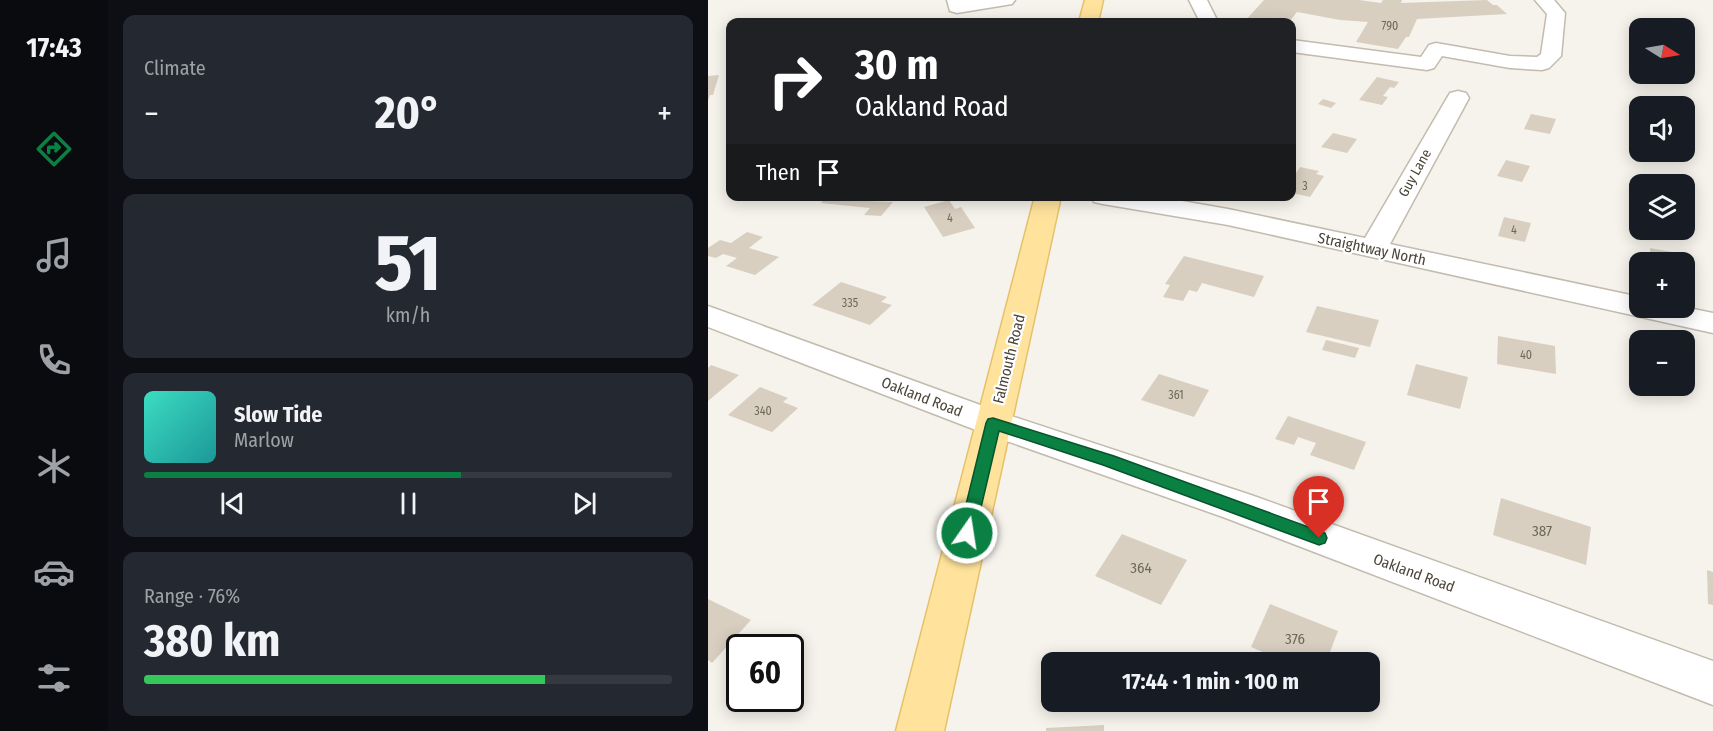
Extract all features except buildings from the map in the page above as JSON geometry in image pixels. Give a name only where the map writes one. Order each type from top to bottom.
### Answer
[{"type":"main road","points":[[1090,18],[1094,0]]},
{"type":"main road","name":"Falmouth Road","points":[[920,731],[1047,201]]},
{"type":"street","points":[[956,0],[957,7],[1006,0]]},
{"type":"street","points":[[1198,0],[1207,18]]},
{"type":"street","points":[[1296,47],[1427,64],[1436,49],[1510,62],[1542,64],[1551,56],[1556,22],[1556,13],[1544,0]]},
{"type":"street","name":"Guy Lane","points":[[1373,249],[1458,98]]},
{"type":"street","name":"Straightway North","points":[[1132,201],[1208,214],[1629,304]]},
{"type":"street","name":"Oakland Road","points":[[708,316],[993,423],[1237,506],[1713,684]]},
{"type":"street","name":"Straightway North","points":[[1690,318],[1713,323]]},
{"type":"route","points":[[967,533],[993,423],[1237,506],[1319,538]]}]
